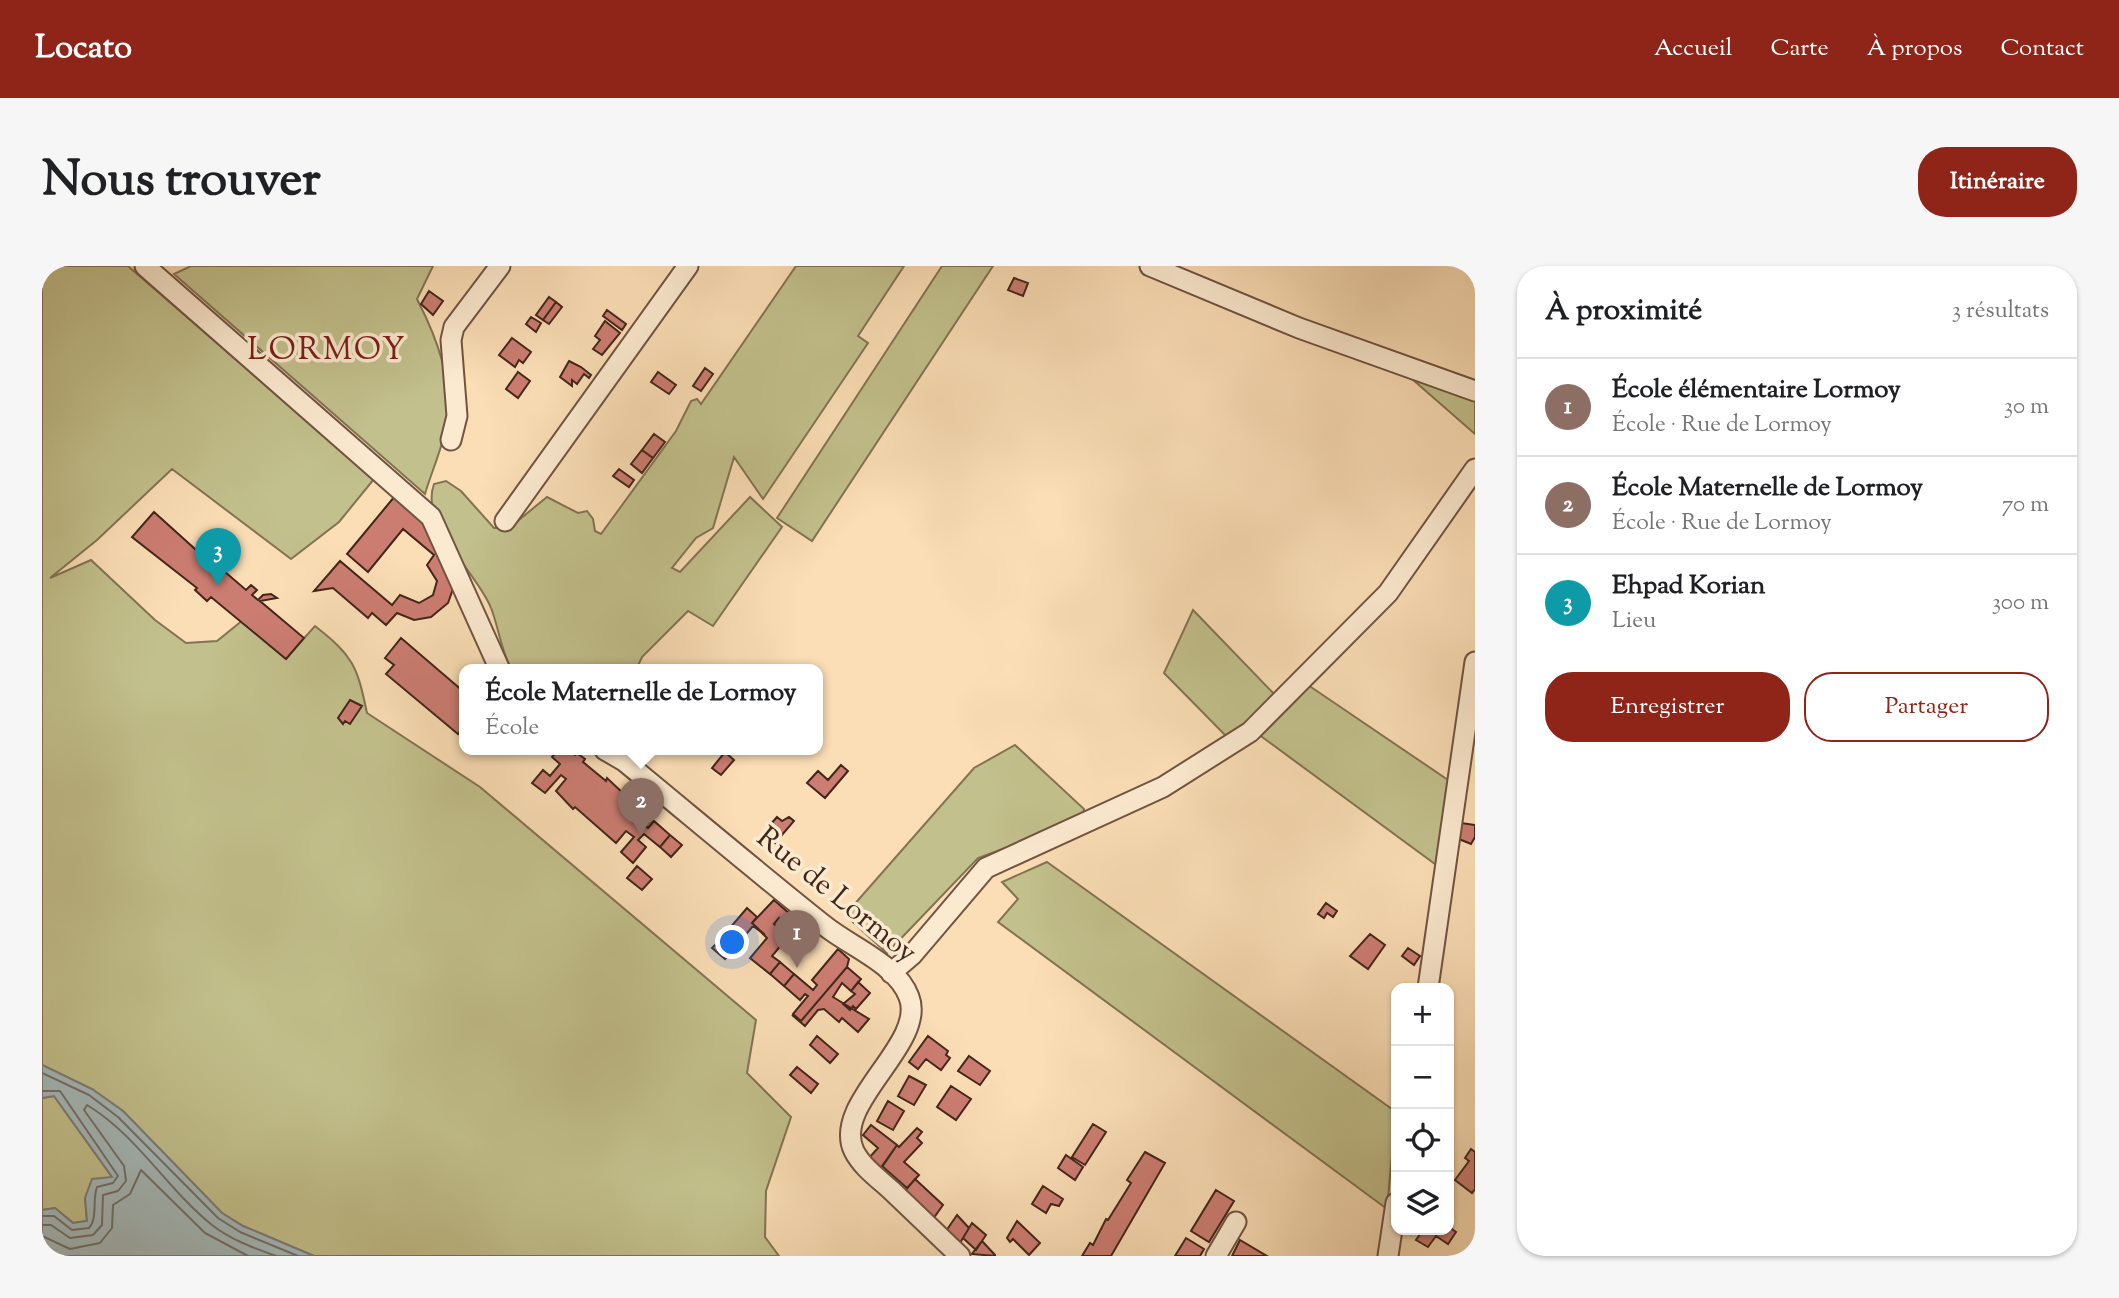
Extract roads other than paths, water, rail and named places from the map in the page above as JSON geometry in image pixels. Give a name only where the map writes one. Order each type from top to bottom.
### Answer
[{"type":"street","points":[[145,266],[431,517],[497,664]]},
{"type":"street","points":[[451,440],[457,416],[451,340],[454,327],[500,266]]},
{"type":"street","points":[[505,521],[688,266]]},
{"type":"street","points":[[1150,266],[1299,328],[1475,391]]},
{"type":"street","points":[[891,973],[912,955],[986,868],[1163,787],[1250,732],[1388,593],[1475,469]]},
{"type":"street","points":[[1428,983],[1475,662]]},
{"type":"street","name":"Rue de Lormoy","points":[[614,755],[828,929],[891,973],[909,997],[911,1016],[905,1032],[861,1105],[851,1135],[858,1157],[960,1256]]},
{"type":"street","points":[[1216,1256],[1236,1222]]},
{"type":"street","points":[[1388,1256],[1391,1235]]},
{"type":"water","points":[[42,1065],[92,1089],[123,1111],[222,1213],[243,1226],[314,1256],[42,1256],[42,1210],[55,1208],[73,1223],[87,1221],[85,1198],[92,1179],[112,1177],[54,1096],[42,1098]]},
{"type":"place","name":"Ehpad Korian","points":[[218,586]]},
{"type":"place","name":"École Maternelle de Lormoy","points":[[641,836]]},
{"type":"place","name":"École élémentaire Lormoy","points":[[797,968]]},
{"type":"district","name":"LORMOY","points":[[327,351]]}]
